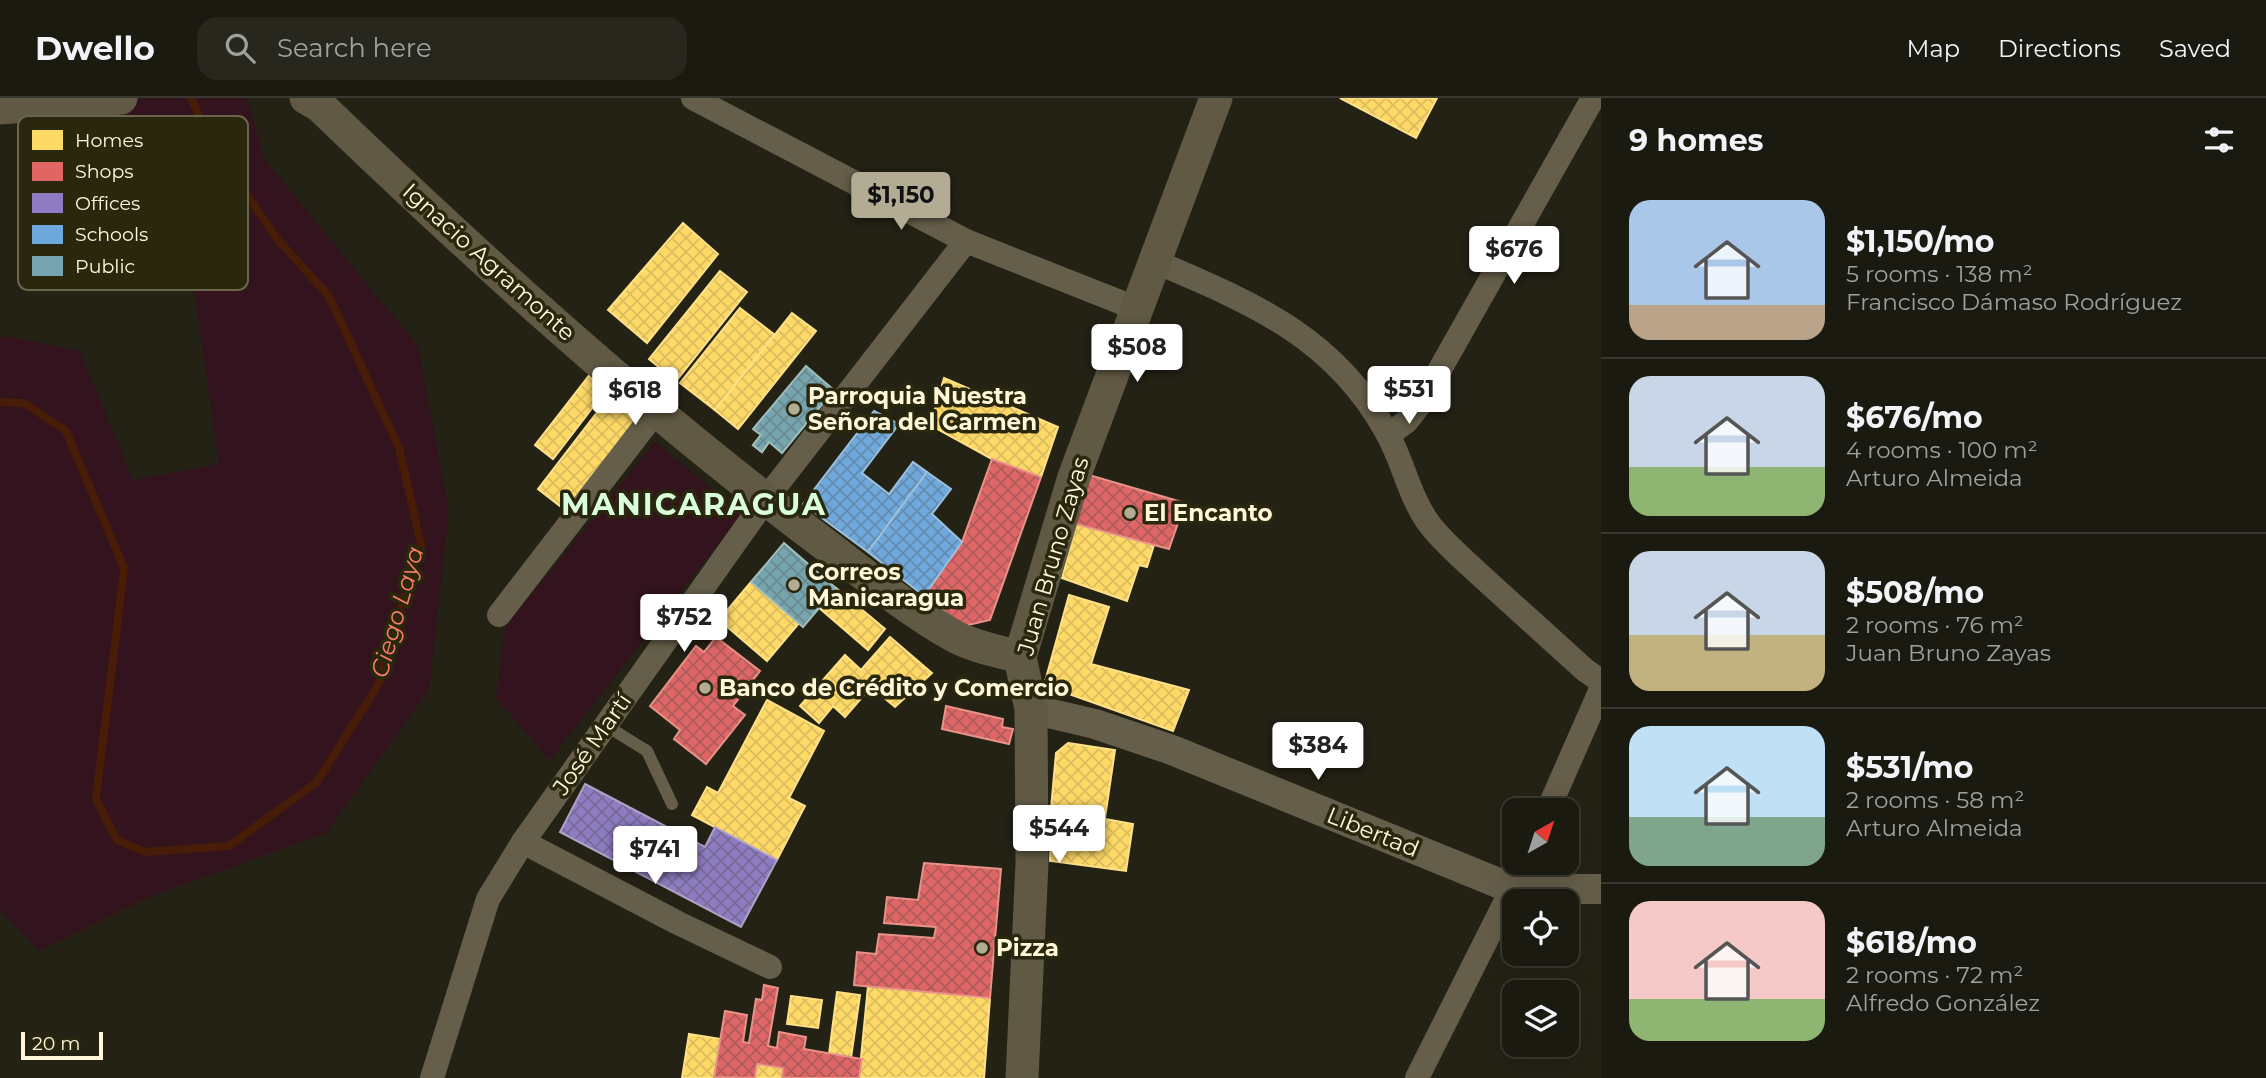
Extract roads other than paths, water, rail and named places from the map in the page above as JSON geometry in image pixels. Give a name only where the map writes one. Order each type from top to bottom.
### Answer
[{"type":"main road","points":[[0,108],[121,98]]},
{"type":"main road","name":"Ignacio Agramonte","points":[[306,98],[320,106],[453,233],[657,410],[766,499],[865,575],[954,636],[981,647],[1020,657]]},
{"type":"main road","name":"Juan Bruno Zayas","points":[[1022,1078],[1032,863],[1031,709],[1020,657],[1074,477],[1135,308],[1216,98]]},
{"type":"street","points":[[693,98],[966,241],[1135,308]]},
{"type":"street","points":[[1388,435],[1407,421],[1421,403],[1593,98]]},
{"type":"street","name":"José Martí","points":[[433,1078],[488,899],[523,842],[766,499],[966,241]]},
{"type":"street","points":[[1153,261],[1251,303],[1326,356],[1357,386],[1388,435],[1412,494],[1430,524],[1492,587],[1585,670],[1601,681]]},
{"type":"street","points":[[499,615],[657,410]]},
{"type":"street","points":[[1553,798],[1601,689]]},
{"type":"street","name":"Libertad","points":[[1031,709],[1095,724],[1172,750],[1519,876],[1601,889]]},
{"type":"street","points":[[523,842],[678,923],[770,967]]},
{"type":"street","points":[[1417,1078],[1519,876]]},
{"type":"lane","points":[[605,725],[648,751],[672,804]]},
{"type":"waterway","name":"Ciego Laya","points":[[191,98],[199,116]]},
{"type":"waterway","name":"Ciego Laya","points":[[0,402],[24,403],[66,431],[124,568],[96,799],[117,840],[145,852],[229,846],[317,782],[378,685],[421,544],[399,448],[329,296],[278,240],[248,197]]},
{"type":"place","name":"Parroquia Nuestra Señora del Carmen","points":[[794,409]]},
{"type":"place","name":"El Encanto","points":[[1130,513]]},
{"type":"place","name":"Correos Manicaragua","points":[[794,585]]},
{"type":"place","name":"Banco de Crédito y Comercio","points":[[705,688]]},
{"type":"place","name":"Pizza","points":[[982,948]]},
{"type":"district","name":"MANICARAGUA","points":[[694,504]]}]
